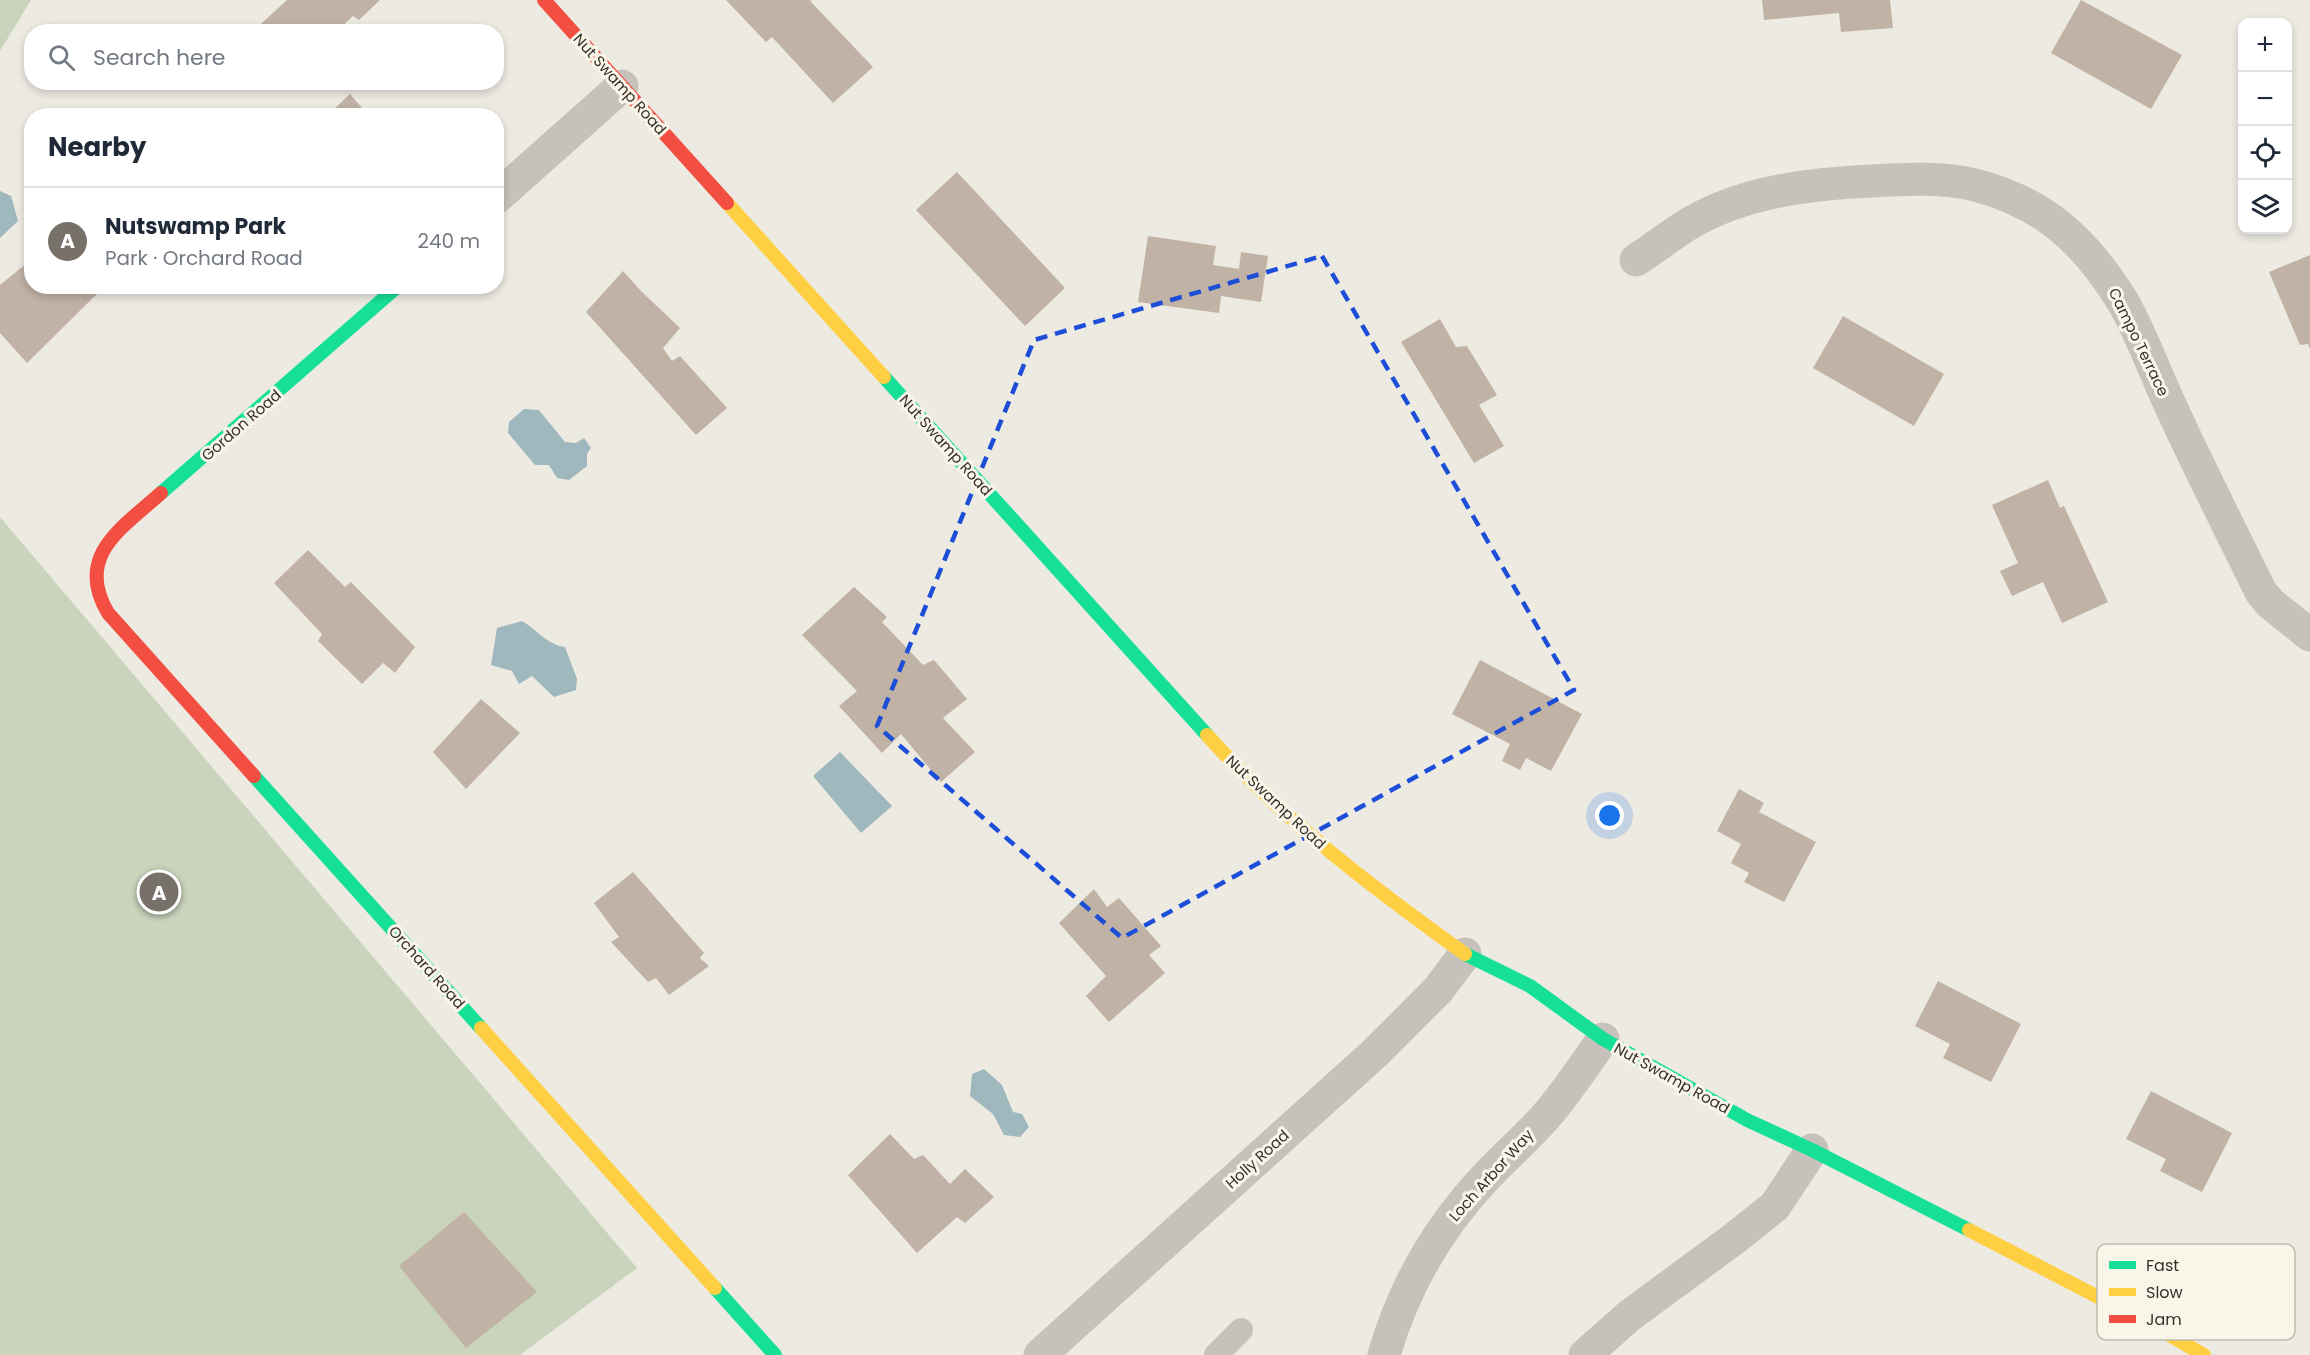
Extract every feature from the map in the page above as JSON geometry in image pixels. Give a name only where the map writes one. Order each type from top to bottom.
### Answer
[{"type":"main road","name":"Nut Swamp Road","points":[[544,0],[1238,769],[1308,834],[1368,884],[1465,954],[1530,986],[1603,1039],[1747,1120],[1812,1150],[2097,1297]]},
{"type":"main road","name":"Gordon Road","points":[[96,571],[103,549],[114,535],[389,294]]},
{"type":"main road","name":"Orchard Road","points":[[96,571],[96,591],[108,613],[776,1355]]},
{"type":"main road","name":"Nut Swamp Road","points":[[2178,1340],[2204,1355]]},
{"type":"street","points":[[504,191],[622,86]]},
{"type":"street","name":"Campo Terrace","points":[[1636,260],[1692,221],[1726,206],[1779,190],[1833,183],[1913,178],[1973,184],[2010,196],[2050,217],[2094,258],[2124,304],[2189,446],[2261,591],[2270,603],[2310,635]]},
{"type":"street","name":"Holly Road","points":[[1040,1355],[1375,1053],[1438,990],[1465,954]]},
{"type":"street","name":"Loch Arbor Way","points":[[1383,1355],[1412,1283],[1451,1218],[1484,1179],[1551,1111],[1603,1039]]},
{"type":"street","points":[[1585,1355],[1629,1316],[1775,1206],[1812,1150]]},
{"type":"lane","points":[[1216,1355],[1241,1330]]},
{"type":"highlighted area","points":[[1322,256],[1574,690],[1122,938],[877,726],[1034,340]]},
{"type":"green space","points":[[0,0],[31,0],[0,51]]},
{"type":"green space","points":[[0,517],[637,1268],[520,1355],[0,1355]]},
{"type":"water","points":[[0,191],[11,196],[18,221],[0,238]]},
{"type":"water","points":[[524,409],[539,410],[565,442],[576,443],[584,438],[591,448],[587,454],[587,466],[569,480],[557,478],[549,465],[535,465],[508,433],[509,422]]},
{"type":"water","points":[[522,621],[548,640],[565,647],[577,679],[576,690],[554,697],[532,676],[519,684],[512,671],[491,665],[497,628]]},
{"type":"water","points":[[840,752],[892,806],[861,833],[813,776]]},
{"type":"water","points":[[984,1069],[1002,1085],[1013,1112],[1022,1114],[1029,1127],[1020,1137],[1004,1135],[993,1114],[970,1096],[972,1074]]},
{"type":"building","points":[[287,0],[380,0],[359,20],[353,16],[344,24],[261,24]]},
{"type":"building","points":[[726,0],[812,0],[810,1],[873,67],[833,103],[772,37],[766,42]]},
{"type":"building","points":[[1762,0],[1890,0],[1893,28],[1841,32],[1839,13],[1764,20]]},
{"type":"building","points":[[2081,0],[2182,55],[2151,109],[2051,53]]},
{"type":"building","points":[[350,94],[362,108],[335,108]]},
{"type":"building","points":[[957,172],[1065,288],[1025,326],[916,210]]},
{"type":"building","points":[[1148,236],[1216,246],[1213,265],[1239,269],[1241,252],[1268,256],[1261,302],[1221,296],[1219,313],[1138,302]]},
{"type":"building","points":[[2310,255],[2310,349],[2308,344],[2300,345],[2269,272]]},
{"type":"building","points":[[24,266],[24,294],[97,294],[27,363],[0,333],[0,285]]},
{"type":"building","points":[[623,271],[680,328],[663,348],[672,361],[680,356],[727,408],[696,435],[586,312]]},
{"type":"building","points":[[1843,316],[1944,374],[1914,426],[1813,368]]},
{"type":"building","points":[[1440,319],[1456,347],[1467,346],[1497,395],[1479,405],[1504,446],[1474,463],[1401,342]]},
{"type":"building","points":[[2048,480],[2060,508],[2064,506],[2108,602],[2062,623],[2043,582],[2012,596],[2000,571],[2018,563],[1992,505]]},
{"type":"building","points":[[308,550],[345,587],[351,582],[415,647],[395,673],[383,663],[362,684],[318,641],[322,634],[274,583]]},
{"type":"building","points":[[854,587],[887,617],[882,622],[923,665],[934,660],[967,699],[943,718],[975,752],[941,782],[901,734],[882,753],[839,706],[857,691],[802,635]]},
{"type":"building","points":[[1480,660],[1582,714],[1551,771],[1526,758],[1520,770],[1502,761],[1510,744],[1452,714]]},
{"type":"building","points":[[481,699],[520,733],[466,789],[433,752]]},
{"type":"building","points":[[1739,789],[1764,803],[1759,812],[1816,842],[1784,902],[1744,882],[1749,873],[1731,863],[1741,844],[1717,831]]},
{"type":"building","points":[[633,872],[704,953],[700,958],[709,966],[669,995],[656,978],[648,982],[611,942],[619,937],[594,903]]},
{"type":"building","points":[[1094,889],[1107,907],[1119,898],[1161,946],[1149,955],[1165,973],[1109,1022],[1086,996],[1106,976],[1059,923]]},
{"type":"building","points":[[1938,981],[2021,1024],[1991,1082],[1943,1058],[1950,1044],[1915,1026]]},
{"type":"building","points":[[2151,1091],[2232,1133],[2202,1192],[2160,1171],[2166,1159],[2126,1139]]},
{"type":"building","points":[[890,1134],[914,1159],[923,1155],[950,1184],[965,1169],[994,1197],[965,1223],[957,1217],[917,1253],[848,1175]]},
{"type":"building","points":[[464,1212],[537,1292],[466,1348],[399,1266]]},
{"type":"traffic: fast","points":[[161,493],[389,294]]},
{"type":"traffic: fast","points":[[884,377],[1207,735]]},
{"type":"traffic: fast","points":[[254,776],[481,1028]]},
{"type":"traffic: fast","points":[[1465,954],[1530,986],[1603,1039],[1747,1120],[1812,1150],[1969,1230]]},
{"type":"traffic: fast","points":[[715,1288],[775,1355]]},
{"type":"traffic: slow","points":[[727,203],[884,377]]},
{"type":"traffic: slow","points":[[1207,735],[1266,796],[1330,852],[1465,954]]},
{"type":"traffic: slow","points":[[481,1028],[715,1288]]},
{"type":"traffic: slow","points":[[1969,1230],[2097,1296]]},
{"type":"traffic: slow","points":[[2178,1340],[2204,1355]]},
{"type":"traffic: jam","points":[[544,0],[727,203]]},
{"type":"traffic: jam","points":[[161,493],[131,518],[107,545],[96,575],[99,593],[108,613],[254,776]]},
{"type":"place","name":"Nutswamp Park","points":[[159,892]]}]
